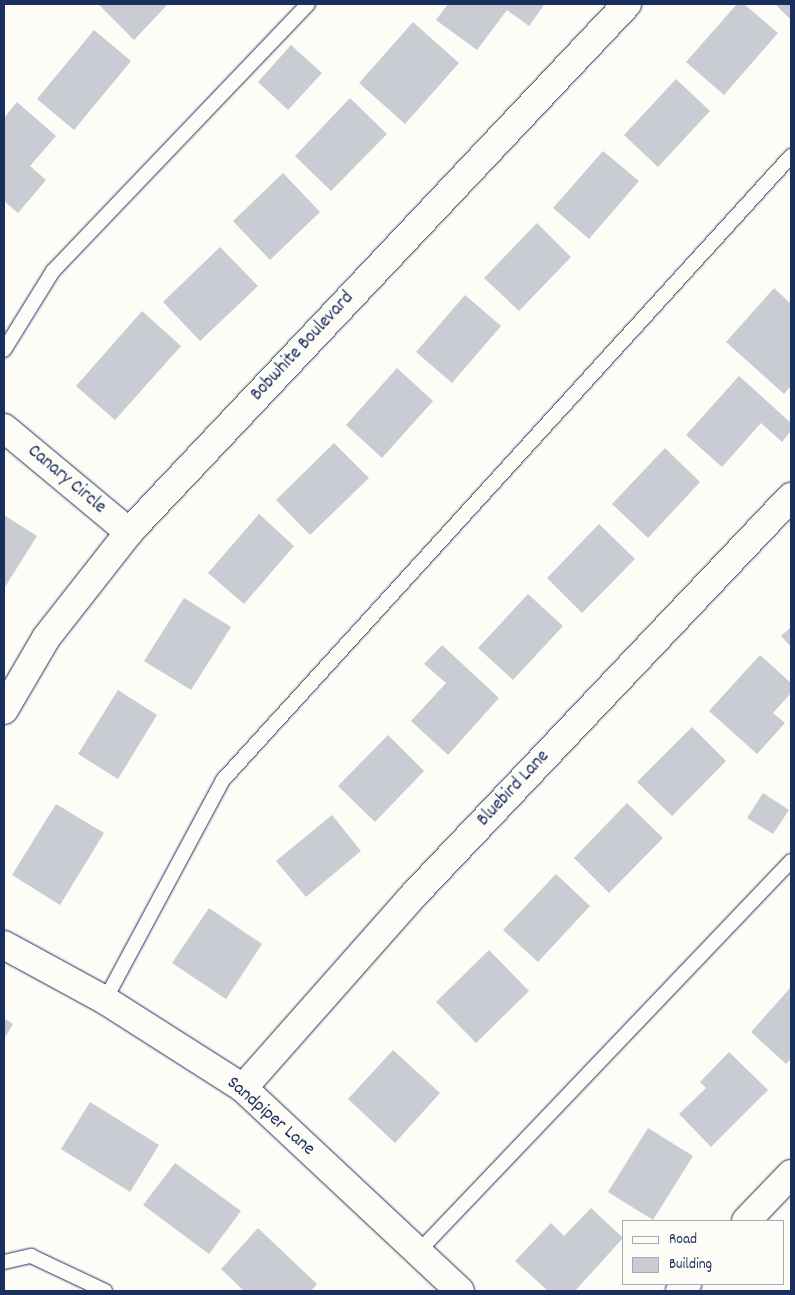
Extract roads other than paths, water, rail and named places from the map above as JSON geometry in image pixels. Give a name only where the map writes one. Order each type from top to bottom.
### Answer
[{"type":"street","name":"Bobwhite Boulevard","points":[[7,694],[46,638],[129,532],[627,4]]},
{"type":"street","name":"Canary Circle","points":[[4,428],[129,532]]},
{"type":"street","name":"Bluebird Lane","points":[[243,1088],[410,899],[791,497]]},
{"type":"street","name":"Sandpiper Lane","points":[[4,945],[105,1000],[243,1088],[460,1291]]},
{"type":"street","points":[[747,1220],[791,1174]]},
{"type":"lane","points":[[4,350],[53,271],[308,4]]},
{"type":"lane","points":[[105,1000],[223,780],[791,156]]},
{"type":"lane","points":[[418,1252],[791,861]]},
{"type":"lane","points":[[4,1262],[31,1256],[105,1291]]}]
